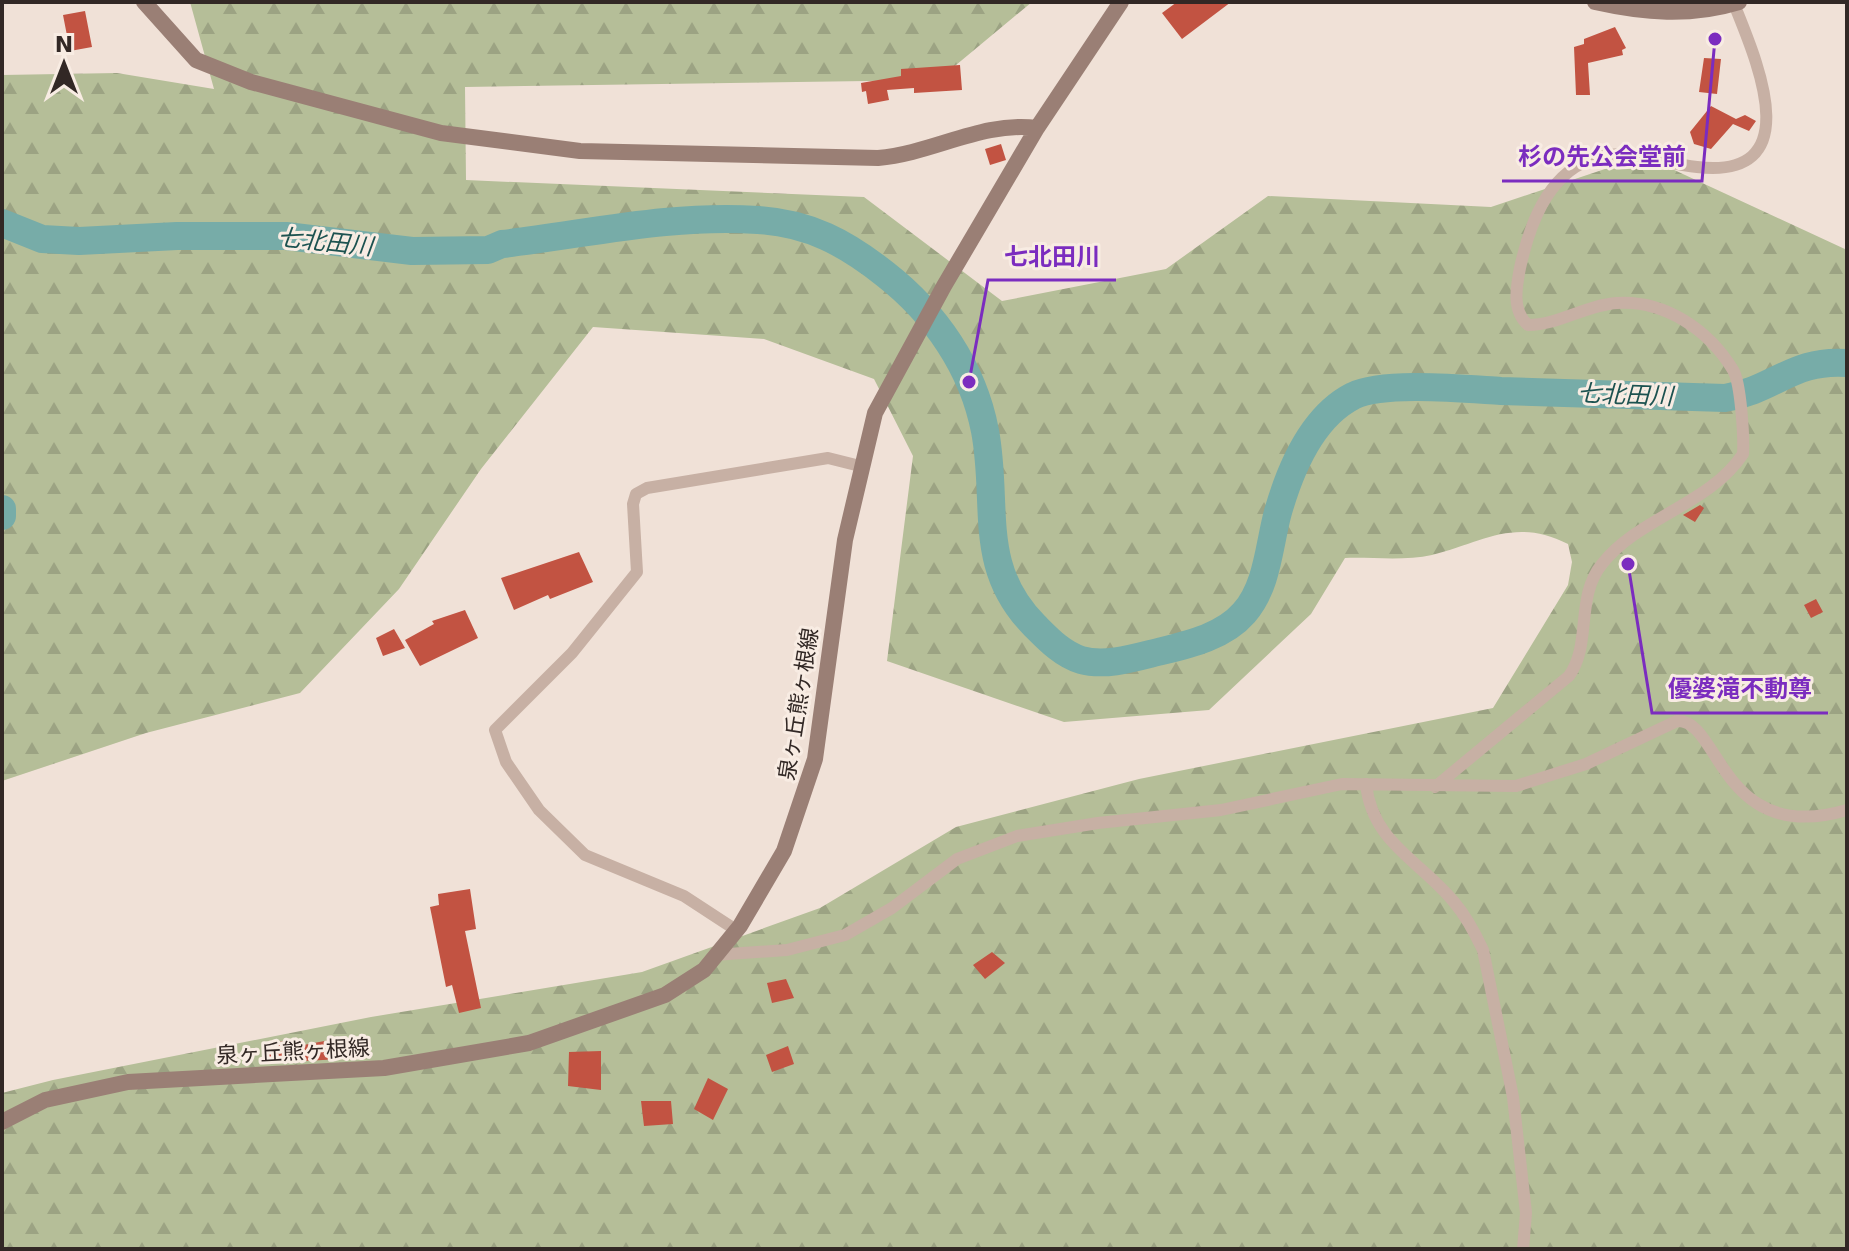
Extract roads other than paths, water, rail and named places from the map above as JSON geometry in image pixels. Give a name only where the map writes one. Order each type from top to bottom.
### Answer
[{"type":"main road","points":[[144,2],[196,60],[251,82],[467,137],[580,151],[878,158],[912,155],[993,127],[1037,128]]},
{"type":"main road","name":"泉ヶ丘熊ヶ根線","points":[[2,1122],[45,1100],[128,1082],[384,1068],[529,1043],[665,995],[704,970],[736,930],[784,851],[807,791],[815,759],[836,589],[860,466],[875,413],[944,286],[1037,128],[1121,2]]},
{"type":"main road","points":[[1595,2],[1661,13],[1693,13],[1736,3]]},
{"type":"street","points":[[1435,787],[1569,676],[1577,660],[1587,594],[1598,568],[1626,542],[1711,486],[1734,467],[1743,454],[1735,372],[1702,333],[1663,309],[1617,303],[1540,325],[1528,325],[1519,314],[1517,292],[1534,218],[1551,191],[1578,165],[1599,157],[1625,155],[1697,167],[1723,168],[1746,159],[1762,145],[1767,137],[1767,106],[1736,3]]},
{"type":"street","points":[[736,930],[684,896],[585,855],[539,810],[506,762],[495,730],[572,653],[637,572],[633,504],[636,494],[647,488],[828,458],[860,466]]},
{"type":"street","points":[[714,955],[787,950],[845,935],[892,908],[957,859],[1006,839],[1098,823],[1262,803],[1326,786],[1503,787],[1537,781],[1607,755],[1665,725],[1685,720],[1696,728],[1738,789],[1759,805],[1796,817],[1847,810]]},
{"type":"street","points":[[1366,784],[1368,798],[1389,842],[1453,901],[1474,930],[1483,950],[1513,1097],[1526,1213],[1523,1249]]},
{"type":"waterway","name":"七北田川","points":[[2,223],[42,239],[79,241],[177,236],[286,236],[412,251],[488,250],[502,244],[694,220],[776,222],[826,236],[856,253],[903,289],[949,344],[971,385],[985,431],[993,534],[1004,581],[1016,604],[1050,641],[1074,657],[1091,662],[1122,660],[1195,642],[1227,628],[1244,613],[1263,578],[1278,512],[1296,462],[1326,417],[1353,396],[1367,391],[1426,387],[1725,398],[1757,389],[1797,370],[1828,363],[1847,363]]},
{"type":"waterway","name":"七北田川","points":[[2,509],[2,516]]},
{"type":"place","name":"杉の先公会堂前","points":[[1715,39]]},
{"type":"place","name":"七北田川","points":[[969,382]]},
{"type":"place","name":"優婆滝不動尊","points":[[1628,564]]}]
